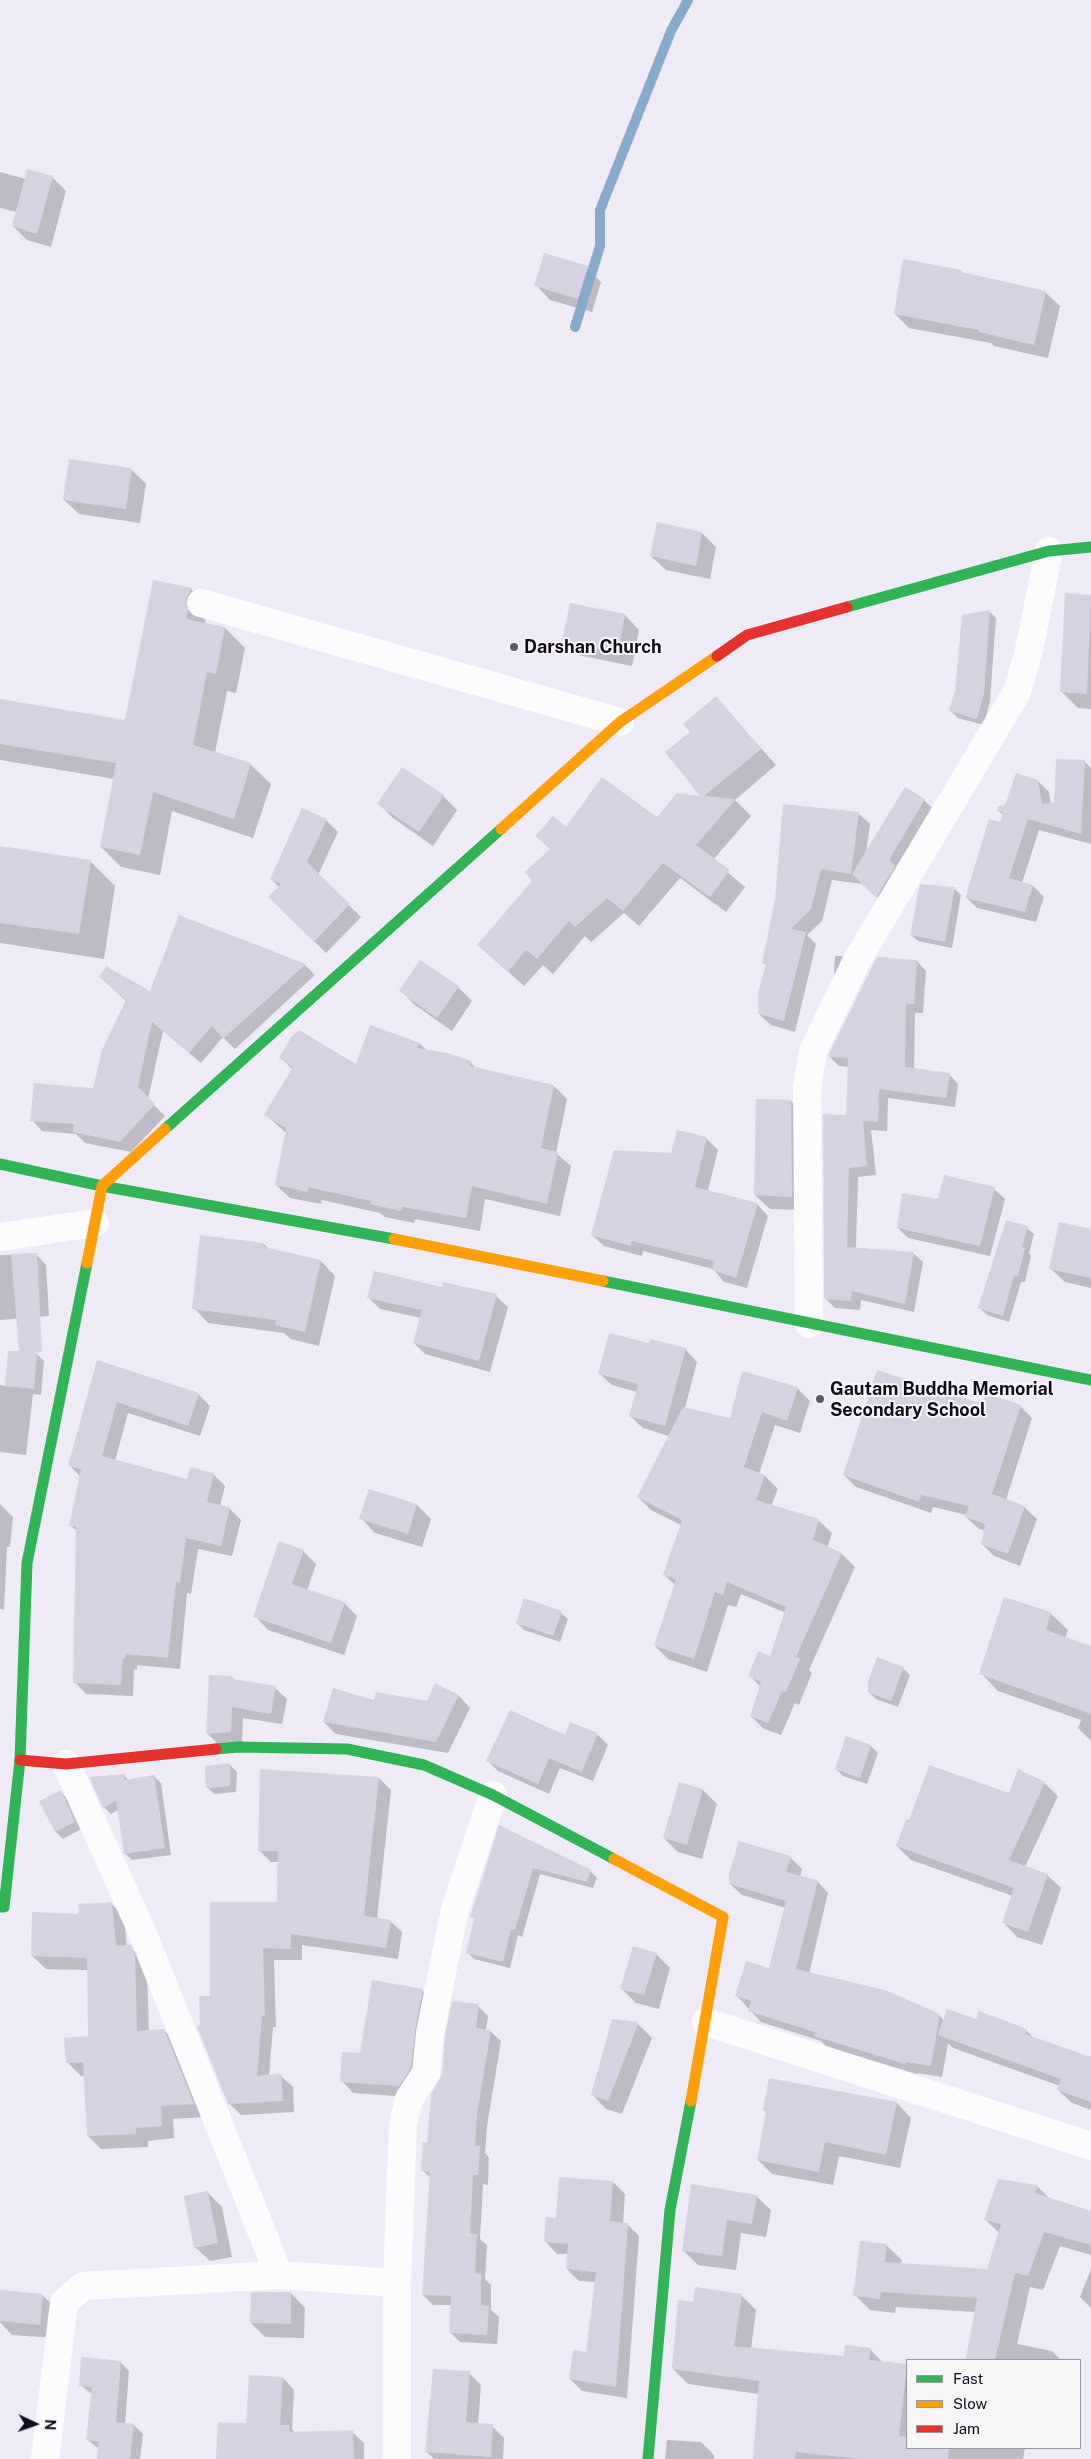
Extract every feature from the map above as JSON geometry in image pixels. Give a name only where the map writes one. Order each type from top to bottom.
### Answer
[{"type":"street","points":[[0,1907],[4,1907],[20,1760],[27,1563],[102,1186],[620,722],[747,635],[1049,551],[1091,547]]},
{"type":"street","points":[[809,1324],[808,1088],[813,1051],[856,962],[1017,692],[1029,650],[1049,551]]},
{"type":"street","points":[[201,603],[620,722]]},
{"type":"street","points":[[0,1164],[102,1186],[441,1248],[1091,1380]]},
{"type":"street","points":[[0,1237],[94,1224]]},
{"type":"street","points":[[20,1760],[66,1764],[238,1747],[347,1749],[424,1765],[493,1795],[723,1917],[706,2022],[670,2210],[648,2459]]},
{"type":"street","points":[[66,1764],[141,1929],[278,2275]]},
{"type":"street","points":[[397,2459],[397,2283],[403,2124],[410,2099],[426,2072],[430,2033],[455,1909],[493,1795]]},
{"type":"street","points":[[706,2022],[1091,2146]]},
{"type":"street","points":[[45,2459],[64,2303],[83,2286],[278,2275],[397,2283]]},
{"type":"building","points":[[27,169],[53,176],[37,234],[12,226]]},
{"type":"building","points":[[544,253],[588,266],[578,299],[534,286]]},
{"type":"building","points":[[903,259],[961,270],[961,272],[1046,291],[1034,345],[979,332],[979,330],[894,314]]},
{"type":"building","points":[[69,459],[132,468],[126,509],[63,500]]},
{"type":"building","points":[[657,522],[702,532],[696,566],[650,556]]},
{"type":"building","points":[[153,580],[192,588],[186,599],[188,610],[186,619],[225,627],[216,674],[207,672],[193,745],[251,763],[234,819],[153,792],[140,855],[100,847],[116,763],[0,744],[0,699],[125,720]]},
{"type":"building","points":[[1065,593],[1091,595],[1087,694],[1060,692]]},
{"type":"building","points":[[570,603],[625,614],[618,653],[562,641]]},
{"type":"building","points":[[990,610],[984,693],[977,719],[949,711],[955,691],[962,615]]},
{"type":"building","points":[[716,696],[761,749],[704,796],[736,799],[696,845],[730,870],[710,897],[663,863],[623,911],[607,898],[575,927],[569,921],[537,959],[526,950],[508,972],[477,945],[532,881],[525,872],[550,849],[535,836],[553,816],[566,827],[602,777],[657,817],[677,793],[700,796],[665,752],[690,732],[683,724]]},
{"type":"building","points":[[1056,759],[1085,760],[1081,834],[1028,819],[1009,878],[1033,885],[1025,912],[965,898],[989,819],[1000,822],[1003,812],[997,811],[998,806],[1005,806],[1016,773],[1038,780],[1042,804],[1054,803]]},
{"type":"building","points":[[402,767],[444,795],[419,832],[377,804]]},
{"type":"building","points":[[905,787],[925,799],[889,860],[895,866],[876,898],[852,874]]},
{"type":"building","points":[[783,804],[859,812],[851,874],[821,869],[811,909],[791,929],[806,932],[784,1021],[758,1014],[758,993],[766,964],[762,963],[775,899]]},
{"type":"building","points":[[302,808],[327,819],[307,862],[350,904],[314,942],[268,897],[281,884],[270,879]]},
{"type":"building","points":[[0,846],[91,860],[79,934],[0,923]]},
{"type":"building","points":[[920,884],[955,887],[945,942],[910,935]]},
{"type":"building","points":[[179,915],[306,964],[223,1039],[212,1026],[189,1053],[152,1022],[138,1087],[155,1104],[120,1142],[73,1132],[74,1124],[30,1121],[34,1083],[93,1088],[102,1050],[126,1000],[99,977],[106,966],[150,991]]},
{"type":"building","points":[[877,957],[917,960],[914,1004],[906,1004],[905,1067],[950,1073],[946,1098],[879,1089],[878,1122],[863,1121],[867,1166],[849,1168],[847,1247],[914,1252],[905,1304],[852,1291],[851,1301],[824,1299],[823,1114],[846,1115],[848,1058],[829,1057],[829,1054]]},
{"type":"building","points":[[420,960],[459,986],[437,1018],[399,991]]},
{"type":"building","points":[[370,1025],[420,1043],[417,1048],[448,1053],[471,1061],[470,1066],[554,1085],[541,1148],[558,1152],[547,1204],[472,1186],[466,1218],[402,1207],[401,1211],[370,1204],[371,1201],[308,1187],[308,1192],[275,1185],[286,1128],[264,1115],[293,1067],[279,1058],[291,1037],[299,1030],[356,1064]]},
{"type":"building","points":[[756,1099],[791,1100],[792,1197],[754,1195]]},
{"type":"building","points":[[677,1130],[707,1137],[695,1187],[758,1203],[736,1278],[712,1270],[714,1261],[632,1241],[631,1246],[591,1235],[614,1150],[671,1153]]},
{"type":"building","points":[[944,1175],[995,1187],[980,1246],[897,1228],[902,1193],[938,1199]]},
{"type":"building","points":[[1006,1220],[1028,1226],[1022,1247],[1025,1248],[1018,1276],[1014,1275],[1003,1316],[978,1308]]},
{"type":"building","points":[[1059,1222],[1091,1229],[1091,1278],[1049,1269]]},
{"type":"building","points":[[200,1235],[264,1243],[264,1247],[321,1260],[305,1332],[275,1325],[276,1320],[192,1309]]},
{"type":"building","points":[[37,1253],[42,1352],[33,1353],[37,1353],[34,1389],[5,1386],[8,1351],[19,1351],[11,1254]]},
{"type":"building","points":[[374,1271],[442,1287],[443,1282],[497,1294],[479,1361],[413,1343],[422,1310],[367,1298]]},
{"type":"building","points":[[609,1333],[649,1343],[650,1339],[686,1348],[665,1426],[629,1416],[638,1384],[598,1374]]},
{"type":"building","points":[[97,1360],[199,1393],[188,1426],[117,1402],[102,1456],[187,1479],[190,1467],[214,1473],[207,1502],[230,1507],[221,1546],[186,1538],[180,1583],[176,1582],[168,1658],[126,1654],[126,1659],[123,1658],[121,1685],[73,1683],[76,1527],[69,1526],[81,1469],[68,1466]]},
{"type":"building","points":[[877,1370],[982,1404],[986,1393],[1021,1405],[992,1494],[1025,1506],[1008,1554],[981,1544],[985,1524],[965,1517],[969,1506],[921,1495],[919,1502],[843,1475]]},
{"type":"building","points":[[742,1371],[798,1387],[787,1421],[762,1412],[744,1467],[765,1475],[756,1500],[819,1519],[813,1540],[842,1553],[796,1657],[800,1659],[786,1692],[782,1691],[768,1723],[750,1716],[761,1682],[748,1676],[758,1651],[770,1656],[786,1607],[727,1582],[723,1595],[715,1592],[694,1659],[654,1646],[676,1579],[663,1575],[682,1520],[637,1497],[683,1407],[730,1418]]},
{"type":"building","points":[[369,1489],[417,1504],[408,1534],[359,1519]]},
{"type":"building","points":[[279,1541],[304,1550],[292,1584],[345,1602],[331,1643],[253,1617]]},
{"type":"building","points":[[1004,1597],[1051,1612],[1046,1630],[1091,1646],[1091,1714],[979,1674]]},
{"type":"building","points":[[524,1598],[562,1611],[553,1636],[516,1623]]},
{"type":"building","points":[[877,1657],[904,1667],[891,1701],[868,1692],[868,1682]]},
{"type":"building","points":[[209,1675],[232,1676],[232,1679],[276,1686],[271,1714],[232,1707],[231,1732],[206,1734]]},
{"type":"building","points":[[435,1683],[459,1695],[436,1742],[323,1722],[333,1688],[374,1700],[376,1692],[427,1701]]},
{"type":"building","points":[[510,1710],[565,1735],[570,1722],[598,1733],[582,1772],[549,1758],[538,1784],[486,1761]]},
{"type":"building","points":[[846,1736],[871,1745],[860,1778],[835,1769]]},
{"type":"building","points":[[230,1763],[230,1786],[206,1788],[205,1766]]},
{"type":"building","points":[[929,1765],[1009,1793],[1018,1769],[1045,1782],[1009,1860],[1048,1874],[1028,1932],[1002,1923],[1014,1888],[896,1846],[906,1819],[909,1820]]},
{"type":"building","points":[[260,1769],[379,1777],[364,1916],[391,1920],[386,1948],[291,1934],[291,1949],[263,1948],[265,2016],[262,2016],[257,2076],[281,2074],[283,2101],[228,2104],[197,2026],[200,2026],[199,1996],[210,1996],[210,1902],[277,1902],[278,1851],[258,1851]]},
{"type":"building","points":[[124,1774],[125,1780],[154,1775],[165,1848],[124,1854],[116,1801],[103,1808],[89,1777]]},
{"type":"building","points":[[679,1782],[703,1789],[687,1845],[663,1838]]},
{"type":"building","points":[[61,1790],[75,1822],[55,1832],[39,1801]]},
{"type":"building","points":[[499,1825],[591,1870],[587,1882],[533,1868],[515,1930],[511,1929],[503,1962],[466,1953],[474,1918],[470,1917]]},
{"type":"building","points":[[739,1841],[791,1856],[786,1872],[818,1880],[796,1969],[885,1990],[940,2014],[931,2066],[906,2062],[905,2064],[814,2036],[815,2032],[748,2011],[751,2001],[735,1996],[746,1961],[769,1968],[786,1901],[729,1884],[729,1873]]},
{"type":"building","points":[[112,1902],[116,1946],[131,1945],[135,1955],[137,2031],[164,2029],[194,2104],[161,2106],[162,2126],[136,2128],[136,2134],[87,2136],[83,2062],[66,2063],[64,2038],[88,2036],[87,1958],[31,1956],[32,1912],[79,1914],[78,1904]]},
{"type":"building","points":[[633,1946],[657,1953],[644,1995],[620,1989]]},
{"type":"building","points":[[372,1980],[423,1989],[415,2030],[411,2068],[399,2086],[340,2082],[342,2052],[360,2053]]},
{"type":"building","points":[[452,2001],[479,2004],[476,2028],[491,2030],[477,2115],[475,2146],[480,2146],[478,2175],[473,2175],[470,2233],[477,2234],[475,2273],[481,2274],[481,2305],[489,2306],[487,2335],[449,2333],[451,2296],[422,2295],[430,2172],[421,2171],[423,2142],[427,2143],[431,2094],[442,2075],[445,2035]]},
{"type":"building","points":[[947,2009],[976,2019],[979,2011],[1027,2029],[1025,2034],[1091,2057],[1091,2102],[1057,2090],[1061,2079],[938,2035]]},
{"type":"building","points":[[612,2019],[639,2022],[608,2101],[591,2095]]},
{"type":"building","points":[[769,2078],[897,2102],[886,2155],[825,2142],[819,2172],[757,2160],[766,2111],[763,2110]]},
{"type":"building","points":[[559,2177],[613,2181],[610,2221],[628,2223],[616,2387],[569,2379],[573,2350],[586,2352],[596,2272],[566,2269],[568,2244],[544,2242],[546,2217],[556,2218]]},
{"type":"building","points":[[998,2179],[1038,2185],[1035,2193],[1091,2211],[1091,2245],[1044,2232],[1028,2276],[1015,2273],[995,2359],[966,2359],[977,2298],[881,2292],[880,2299],[853,2296],[860,2241],[887,2244],[885,2262],[987,2269],[1001,2224],[984,2220]]},
{"type":"building","points":[[691,2184],[757,2195],[752,2224],[727,2220],[722,2256],[682,2251]]},
{"type":"building","points":[[208,2191],[218,2243],[194,2248],[184,2196]]},
{"type":"building","points":[[695,2287],[742,2294],[734,2346],[844,2356],[845,2345],[871,2348],[869,2360],[906,2364],[899,2436],[906,2437],[906,2449],[949,2449],[948,2459],[861,2459],[796,2452],[795,2459],[753,2459],[759,2381],[672,2369],[678,2300],[693,2302]]},
{"type":"building","points":[[0,2290],[43,2294],[40,2325],[0,2321]]},
{"type":"building","points":[[251,2292],[291,2292],[291,2324],[250,2323]]},
{"type":"building","points":[[81,2357],[121,2361],[116,2422],[134,2424],[130,2459],[97,2459],[99,2442],[86,2440],[92,2387],[79,2386]]},
{"type":"building","points":[[433,2369],[470,2371],[466,2422],[493,2424],[491,2457],[425,2452]]},
{"type":"building","points":[[249,2375],[283,2377],[280,2425],[289,2425],[289,2432],[353,2430],[354,2459],[216,2459],[218,2422],[246,2423]]},
{"type":"waterway","points":[[575,327],[600,246],[600,210],[671,31],[688,0]]},
{"type":"traffic: fast","points":[[847,607],[1049,551],[1091,547]]},
{"type":"traffic: fast","points":[[165,1129],[501,829]]},
{"type":"traffic: fast","points":[[0,1164],[102,1186],[394,1239]]},
{"type":"traffic: fast","points":[[0,1907],[4,1907],[20,1760],[27,1563],[87,1263]]},
{"type":"traffic: fast","points":[[603,1281],[1091,1380]]},
{"type":"traffic: fast","points":[[216,1749],[238,1747],[347,1749],[424,1765],[493,1795],[614,1859]]},
{"type":"traffic: fast","points":[[648,2459],[670,2210],[691,2101]]},
{"type":"traffic: slow","points":[[501,829],[620,722],[717,656]]},
{"type":"traffic: slow","points":[[87,1263],[102,1186],[165,1129]]},
{"type":"traffic: slow","points":[[394,1239],[603,1281]]},
{"type":"traffic: slow","points":[[614,1859],[723,1917],[691,2101]]},
{"type":"traffic: jam","points":[[717,656],[747,635],[847,607]]},
{"type":"traffic: jam","points":[[20,1760],[66,1764],[216,1749]]},
{"type":"place","name":"Darshan Church","points":[[514,647]]},
{"type":"place","name":"Gautam Buddha Memorial Secondary School","points":[[820,1399]]}]
